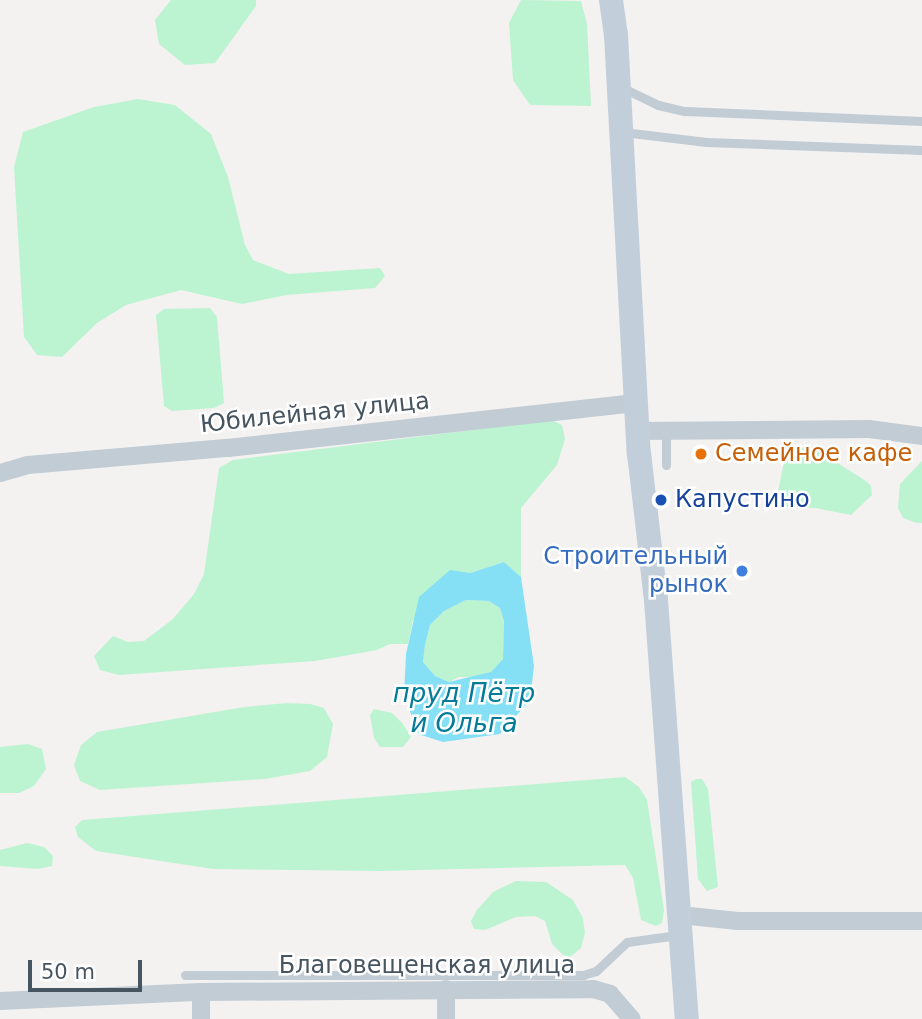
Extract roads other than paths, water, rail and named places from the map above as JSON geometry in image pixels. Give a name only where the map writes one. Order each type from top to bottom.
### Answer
[{"type":"main road","points":[[611,0],[619,86],[618,144],[623,290],[660,600],[687,1019]]},
{"type":"street","name":"Юбилейная улица","points":[[0,473],[28,465],[228,448],[636,403]]},
{"type":"street","points":[[639,431],[869,429],[922,436]]},
{"type":"street","points":[[680,925],[738,921],[922,922]]},
{"type":"street","points":[[446,989],[446,1019]]},
{"type":"street","name":"Благовещенская улица","points":[[0,1001],[201,992],[593,989],[610,994],[632,1019]]},
{"type":"street","points":[[201,992],[201,1019]]},
{"type":"lane","points":[[619,86],[658,105],[685,111],[922,121]]},
{"type":"lane","points":[[618,144],[706,142],[922,150]]},
{"type":"lane","points":[[666,432],[666,465]]},
{"type":"lane","points":[[185,975],[583,975],[596,971],[627,942],[680,925]]},
{"type":"water","name":"пруд Пётр и Ольга","points":[[504,562],[521,577],[534,666],[530,700],[500,734],[443,742],[418,734],[404,694],[406,654],[419,597],[450,570],[470,573]],"holes":[[[466,600],[489,601],[500,608],[504,621],[503,659],[491,672],[449,682],[435,676],[423,662],[430,625],[444,611]]]},
{"type":"place","name":"Семейное кафе","points":[[701,454]]},
{"type":"place","name":"Капустино","points":[[661,500]]},
{"type":"place","name":"Строительный рынок","points":[[742,571]]}]
